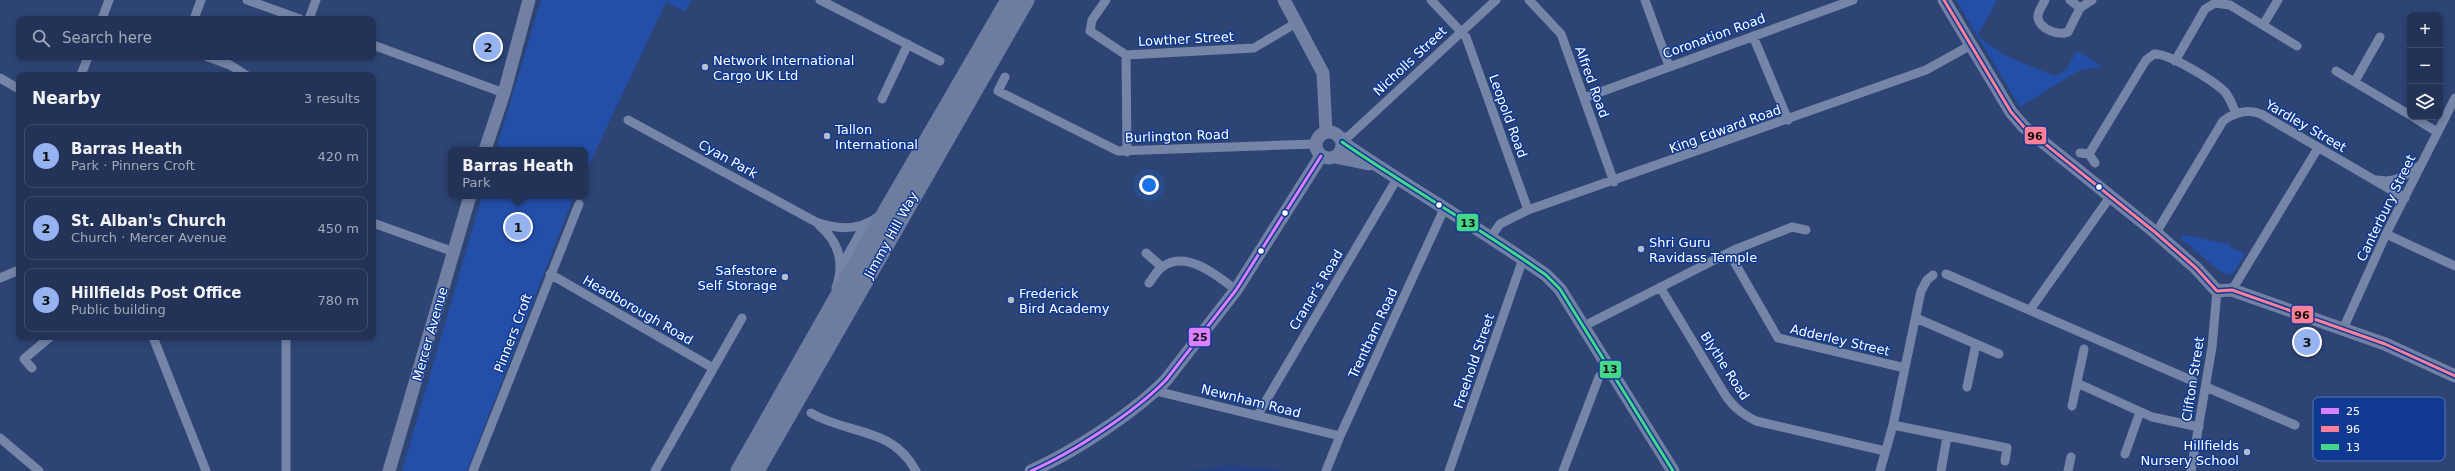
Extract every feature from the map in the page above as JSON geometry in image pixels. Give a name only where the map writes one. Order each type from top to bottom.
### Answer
[{"type":"highway","name":"Jimmy Hill Way","points":[[739,471],[886,210],[1009,0]]},
{"type":"highway","name":"Jimmy Hill Way","points":[[756,471],[1026,0]]},
{"type":"street","points":[[103,16],[109,0]]},
{"type":"street","points":[[195,16],[201,0]]},
{"type":"street","points":[[247,0],[292,16]]},
{"type":"street","points":[[310,16],[316,0]]},
{"type":"street","points":[[486,147],[504,93],[529,0]]},
{"type":"street","points":[[820,0],[836,4],[940,61]]},
{"type":"street","name":"Lowther Street","points":[[1106,0],[1092,20],[1090,31],[1126,55],[1254,48],[1296,23]]},
{"type":"street","points":[[1284,0],[1323,73],[1326,132]]},
{"type":"street","points":[[1431,0],[1462,31]]},
{"type":"street","name":"Nicholls Street","points":[[1341,140],[1349,136],[1496,0]]},
{"type":"street","name":"Alfred Road","points":[[1530,0],[1561,34],[1614,182]]},
{"type":"street","points":[[1645,0],[1669,66]]},
{"type":"street","name":"Coronation Road","points":[[1584,98],[1853,0]]},
{"type":"street","points":[[1944,0],[2008,107],[2024,128],[2110,198],[2156,233],[2196,268],[2217,291],[2232,290],[2385,344],[2455,376]]},
{"type":"street","points":[[2045,0],[2039,12],[2040,22],[2045,28],[2059,34],[2070,29],[2080,8],[2092,0]]},
{"type":"street","points":[[2070,0],[2080,8]]},
{"type":"street","points":[[2263,25],[2278,0]]},
{"type":"street","points":[[2175,61],[2203,12],[2211,4],[2226,4],[2297,46]]},
{"type":"street","name":"Leopold Road","points":[[1462,31],[1466,37],[1528,210]]},
{"type":"street","points":[[1753,36],[1788,120]]},
{"type":"street","points":[[2355,81],[2380,37]]},
{"type":"street","points":[[882,99],[908,44]]},
{"type":"street","name":"King Edward Road","points":[[1490,238],[1500,224],[1528,210],[1614,182],[1926,70],[1971,45]]},
{"type":"street","points":[[376,46],[504,93]]},
{"type":"street","points":[[2089,154],[2146,60],[2154,54],[2162,54],[2175,61],[2222,90],[2229,98],[2236,114],[2223,120],[2156,233]]},
{"type":"street","points":[[1126,55],[1127,152]]},
{"type":"street","points":[[82,72],[87,60]]},
{"type":"street","points":[[216,60],[230,65],[241,72]]},
{"type":"street","points":[[2336,71],[2407,113]]},
{"type":"street","name":"Burlington Road","points":[[1005,77],[998,91],[1118,151],[1127,152],[1316,144]]},
{"type":"street","points":[[0,78],[16,87]]},
{"type":"street","name":"Canterbury Street","points":[[2342,329],[2386,234],[2454,101]]},
{"type":"street","name":"Yardley Street","points":[[2236,114],[2253,111],[2261,114],[2405,198]]},
{"type":"street","name":"Cyan Park","points":[[628,120],[816,222],[842,228],[860,226],[872,221]]},
{"type":"street","points":[[2418,120],[2437,132]]},
{"type":"street","points":[[1379,167],[1328,157],[1316,144],[1319,137],[1326,132],[1333,133],[1379,167],[1398,177],[1445,207],[1546,275],[1560,289],[1671,470]]},
{"type":"street","points":[[1031,471],[1076,446],[1156,391],[1183,361],[1236,290],[1328,157],[1341,151],[1341,140]]},
{"type":"street","points":[[2232,290],[2318,148]]},
{"type":"street","points":[[2080,153],[2089,154],[2095,163]]},
{"type":"street","name":"Yardley Street","points":[[2369,178],[2386,182],[2397,181],[2422,164]]},
{"type":"street","name":"Craner's Road","points":[[1257,416],[1398,177]]},
{"type":"street","points":[[2030,310],[2110,198]]},
{"type":"street","name":"Mercer Avenue","points":[[389,471],[469,199]]},
{"type":"street","name":"Pinners Croft","points":[[473,471],[578,204]]},
{"type":"street","name":"Trentham Road","points":[[1326,471],[1340,436],[1445,207]]},
{"type":"street","name":"Cyan Park","points":[[840,268],[860,233],[886,210]]},
{"type":"street","name":"Cyan Park","points":[[816,222],[835,243],[840,256],[838,285],[825,320]]},
{"type":"street","points":[[376,224],[454,252]]},
{"type":"street","points":[[1582,327],[1734,250],[1792,227],[1806,230]]},
{"type":"street","points":[[2386,234],[2455,266]]},
{"type":"street","name":"Adderley Street","points":[[1734,250],[1732,258],[1778,338],[1905,368]]},
{"type":"street","points":[[1146,254],[1162,267]]},
{"type":"street","name":"Freehold Street","points":[[1449,471],[1523,259]]},
{"type":"street","points":[[1149,282],[1162,267],[1173,263],[1198,264],[1236,290]]},
{"type":"street","points":[[0,278],[16,271]]},
{"type":"street","name":"Headborough Road","points":[[550,274],[713,368]]},
{"type":"street","points":[[1880,471],[1892,425],[1923,284],[1933,275]]},
{"type":"street","points":[[1951,275],[2193,382]]},
{"type":"street","name":"Blythe Road","points":[[1660,287],[1724,393],[1733,406],[1744,415],[1756,421],[1885,451]]},
{"type":"street","name":"Clifton Street","points":[[2191,471],[2212,347],[2217,291]]},
{"type":"street","points":[[655,471],[742,318]]},
{"type":"street","points":[[1916,318],[1999,354]]},
{"type":"street","points":[[32,368],[24,358],[46,340]]},
{"type":"street","points":[[154,340],[206,471]]},
{"type":"street","points":[[286,340],[286,471]]},
{"type":"street","points":[[1967,387],[1976,344]]},
{"type":"street","points":[[2072,406],[2084,349]]},
{"type":"street","points":[[1563,471],[1599,377],[1609,369]]},
{"type":"street","points":[[2077,383],[2140,412],[2199,427]]},
{"type":"street","points":[[2206,387],[2295,425]]},
{"type":"street","name":"Newnham Road","points":[[1156,391],[1340,436]]},
{"type":"street","points":[[2125,454],[2140,412]]},
{"type":"street","points":[[811,413],[832,423],[876,434],[888,441],[906,456],[916,471]]},
{"type":"street","points":[[1892,425],[2007,448],[2005,461]]},
{"type":"street","points":[[1941,471],[1947,437]]},
{"type":"street","points":[[0,438],[39,471]]},
{"type":"street","points":[[2068,471],[2071,457]]},
{"type":"shaded area","points":[[541,0],[691,0],[685,12],[666,2],[588,167],[588,147],[497,147]]},
{"type":"shaded area","points":[[1956,0],[1997,0],[1978,35],[1994,49],[2014,59],[2055,76],[2066,70],[2077,51],[2102,66],[2078,71],[2020,107]]},
{"type":"shaded area","points":[[481,199],[573,199],[467,471],[402,471]]},
{"type":"shaded area","points":[[2182,235],[2230,244],[2229,247],[2244,253],[2244,256],[2233,273],[2228,275],[2215,267],[2182,240]]},
{"type":"shaded area","points":[[1228,465],[1271,468],[1282,471],[1190,471]]},
{"type":"transit line","name":"96","points":[[1944,0],[2011,112],[2024,127],[2156,233],[2196,268],[2217,291],[2232,290],[2385,344],[2455,376]]},
{"type":"transit line","name":"13","points":[[1342,142],[1546,275],[1560,289],[1673,471]]},
{"type":"transit line","name":"25","points":[[1031,471],[1065,454],[1102,431],[1138,405],[1166,380],[1236,290],[1321,156]]},
{"type":"place","name":"St. Alban's Church","points":[[488,47]]},
{"type":"place","name":"Network International Cargo UK Ltd","points":[[705,67]]},
{"type":"place","name":"Tallon International","points":[[827,136]]},
{"type":"place","name":"Barras Heath","points":[[518,227]]},
{"type":"place","name":"Shri Guru Ravidass Temple","points":[[1641,249]]},
{"type":"place","name":"Safestore Self Storage","points":[[785,277]]},
{"type":"place","name":"Frederick Bird Academy","points":[[1011,300]]},
{"type":"place","name":"Hillfields Post Office","points":[[2307,342]]},
{"type":"place","name":"Hillfields Nursery School","points":[[2247,452]]}]
